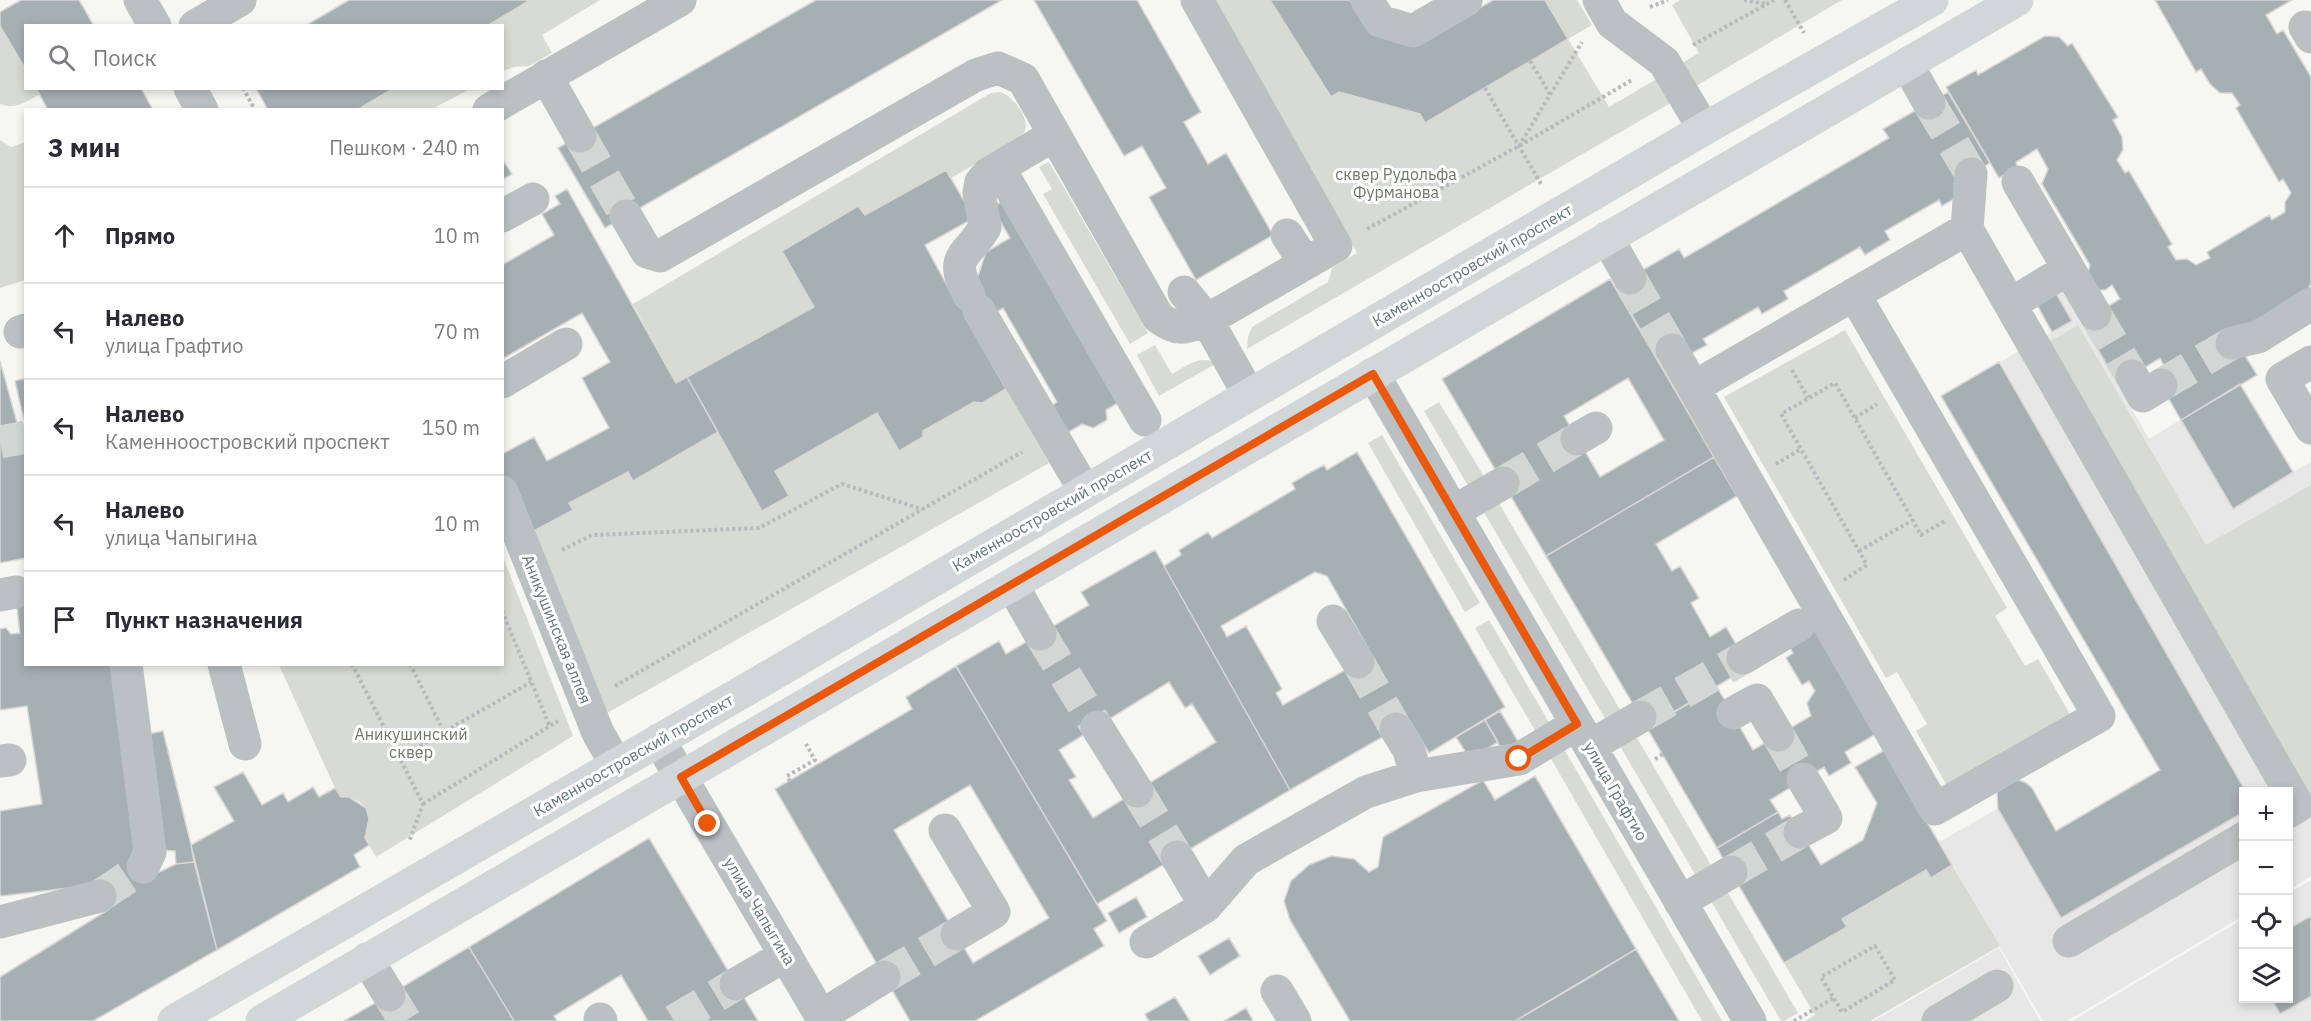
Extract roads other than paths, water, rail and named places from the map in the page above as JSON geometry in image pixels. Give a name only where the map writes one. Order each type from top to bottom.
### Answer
[{"type":"main road","name":"Каменноостровский проспект","points":[[174,1021],[1704,129],[1932,0]]},
{"type":"main road","points":[[262,1021],[2017,0]]},
{"type":"street","points":[[140,0],[153,24]]},
{"type":"street","points":[[198,24],[240,0]]},
{"type":"street","points":[[492,108],[680,0]]},
{"type":"street","points":[[626,216],[647,252],[660,256],[976,75],[998,68],[1023,79],[1158,317],[1172,327],[1189,326],[1207,320],[1336,246],[1197,0]]},
{"type":"street","points":[[1367,0],[1380,21],[1413,31],[1466,0]]},
{"type":"street","points":[[1606,11],[1664,62],[1704,129]]},
{"type":"street","points":[[1907,64],[1929,102]]},
{"type":"street","points":[[546,76],[580,136]]},
{"type":"street","points":[[191,90],[201,108]]},
{"type":"street","points":[[1054,135],[999,168],[981,182],[980,193],[985,226],[960,261],[960,278],[1085,491]]},
{"type":"street","points":[[999,168],[1145,420]]},
{"type":"street","points":[[1971,174],[1967,229],[2287,787]]},
{"type":"street","points":[[2018,182],[2095,315]]},
{"type":"street","points":[[504,215],[533,199]]},
{"type":"street","points":[[1694,387],[1967,229]]},
{"type":"street","points":[[1287,235],[1305,263]]},
{"type":"street","points":[[1606,238],[1630,278]]},
{"type":"street","points":[[2011,304],[2068,269]]},
{"type":"street","points":[[1184,292],[1207,320],[1249,395]]},
{"type":"street","points":[[1672,350],[1935,809],[2099,716],[1854,294]]},
{"type":"street","points":[[2311,304],[2245,340],[2282,379],[2311,428]]},
{"type":"street","points":[[504,381],[566,345]]},
{"type":"street","points":[[2282,379],[2311,362]]},
{"type":"street","name":"улица Графтио","points":[[1373,374],[1750,1021]]},
{"type":"street","points":[[1453,512],[1503,483]]},
{"type":"street","name":"Аникушинская аллея","points":[[504,497],[598,733],[615,764]]},
{"type":"street","points":[[1012,585],[1040,634]]},
{"type":"street","points":[[1333,621],[1358,662]]},
{"type":"street","points":[[1743,658],[1799,625]]},
{"type":"street","points":[[126,666],[150,852],[143,867]]},
{"type":"street","points":[[225,666],[245,744]]},
{"type":"street","points":[[1732,713],[1757,700],[1778,735]]},
{"type":"street","points":[[1146,942],[1206,906],[1246,860],[1366,792],[1416,776],[1519,759],[1640,717]]},
{"type":"street","points":[[1097,727],[1137,791]]},
{"type":"street","points":[[1396,729],[1409,750],[1416,776]]},
{"type":"street","name":"улица Чапыгина","points":[[659,740],[823,1018]]},
{"type":"street","points":[[1489,788],[1519,759]]},
{"type":"street","points":[[1800,832],[1826,818],[1803,780]]},
{"type":"street","points":[[2293,797],[2298,806],[2293,809]]},
{"type":"street","points":[[945,830],[994,912],[957,934]]},
{"type":"street","points":[[2069,940],[2239,841]]},
{"type":"street","points":[[1176,857],[1206,906]]},
{"type":"street","points":[[1680,902],[1731,872]]},
{"type":"street","points":[[0,922],[100,896]]},
{"type":"street","points":[[735,984],[786,955]]},
{"type":"street","points":[[367,959],[389,995]]},
{"type":"street","points":[[823,1018],[884,977]]},
{"type":"street","points":[[1938,1021],[1997,986]]},
{"type":"street","points":[[1277,991],[1295,1021]]},
{"type":"tunnel","points":[[1929,103],[1971,174]]},
{"type":"tunnel","points":[[580,136],[626,216]]},
{"type":"tunnel","points":[[1630,278],[1672,350]]},
{"type":"tunnel","points":[[2095,314],[2132,376]]},
{"type":"tunnel","points":[[2161,385],[2232,343]]},
{"type":"tunnel","points":[[0,442],[24,437]]},
{"type":"tunnel","points":[[1503,483],[1577,439]]},
{"type":"tunnel","points":[[1040,634],[1097,727]]},
{"type":"tunnel","points":[[1640,717],[1743,658]]},
{"type":"tunnel","points":[[1358,662],[1396,729]]},
{"type":"tunnel","points":[[1778,735],[1803,779]]},
{"type":"tunnel","points":[[1137,791],[1177,857]]},
{"type":"tunnel","points":[[1731,872],[1800,832]]},
{"type":"tunnel","points":[[100,896],[143,867]]},
{"type":"tunnel","points":[[884,977],[957,934]]},
{"type":"tunnel","points":[[674,1021],[736,984]]},
{"type":"tunnel","points":[[389,995],[405,1021]]},
{"type":"park label","name":"сквер Рудольфа Фурманова","points":[[1396,183]]},
{"type":"park label","name":"Аникушинский сквер","points":[[411,743]]}]
